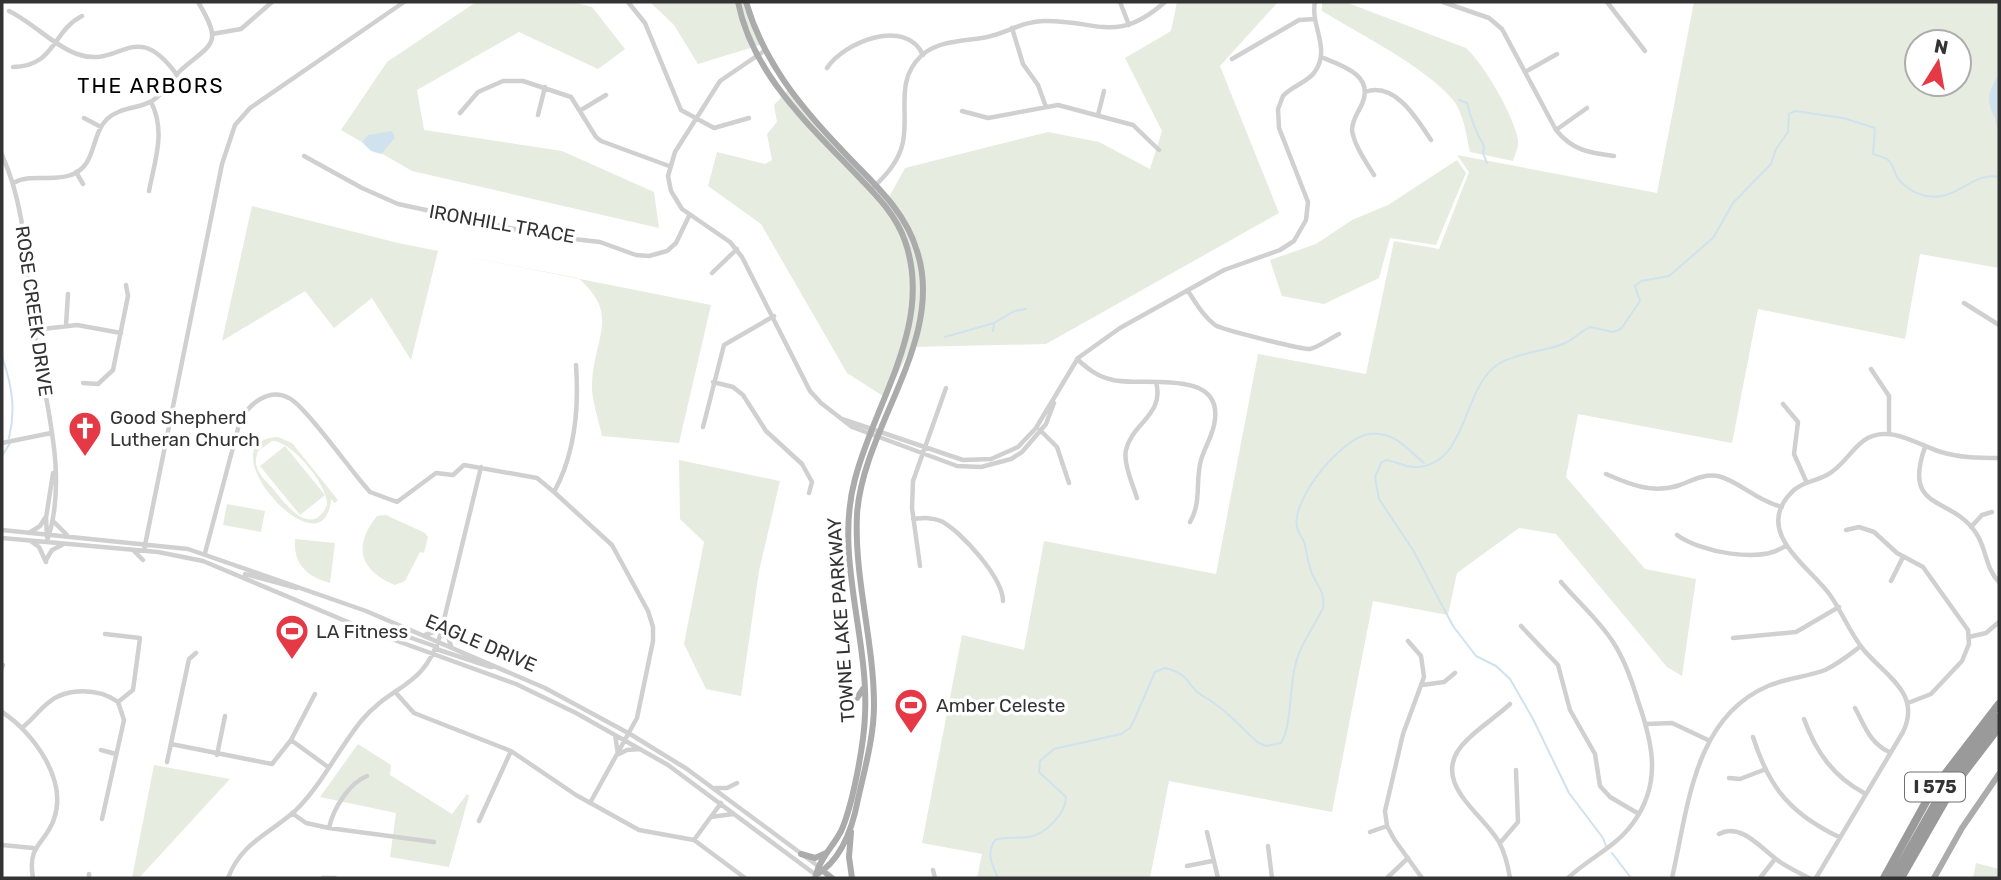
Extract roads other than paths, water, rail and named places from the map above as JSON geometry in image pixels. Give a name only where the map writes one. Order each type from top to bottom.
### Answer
[{"type":"highway","name":"I 575","points":[[1884,878],[1932,791],[1999,704]]},
{"type":"highway","points":[[1894,878],[1944,788],[1999,717]]},
{"type":"highway","name":"I 575","points":[[1901,878],[1948,794],[1999,727]]},
{"type":"main road","name":"TOWNE LAKE PARKWAY","points":[[738,2],[761,53],[789,103],[903,217],[918,252],[923,283],[916,336],[863,477],[857,515],[874,707],[871,737],[852,825],[840,850],[820,869]]},
{"type":"main road","name":"TOWNE LAKE PARKWAY","points":[[746,2],[761,53]]},
{"type":"main road","name":"TOWNE LAKE PARKWAY","points":[[816,877],[842,829],[864,728],[864,680],[849,526],[853,486],[906,336],[914,302],[913,272],[905,240],[874,188]]},
{"type":"main road","points":[[847,701],[859,696],[864,680]]},
{"type":"main road","points":[[1934,878],[1962,828],[1999,774]]},
{"type":"main road","points":[[852,825],[849,857],[852,878]]},
{"type":"main road","points":[[801,854],[815,858],[828,852]]},
{"type":"main road","points":[[820,869],[832,878]]},
{"type":"street","points":[[13,183],[76,172],[87,164],[101,127],[119,111],[151,102],[208,49],[212,34],[209,20],[198,2]]},
{"type":"street","points":[[212,34],[241,29],[272,2]]},
{"type":"street","points":[[144,550],[222,164],[235,125],[250,108],[274,90],[404,2]]},
{"type":"street","points":[[628,2],[645,23],[681,110],[714,128],[749,118]]},
{"type":"street","points":[[1120,2],[1129,25]]},
{"type":"street","points":[[874,188],[899,155],[904,130],[903,90],[908,75],[923,55],[949,43],[985,38],[1012,28],[1045,21],[1111,29],[1129,25],[1165,2]]},
{"type":"street","points":[[761,53],[720,81],[674,152],[670,166],[671,191],[689,216],[722,236],[737,249],[774,316],[810,391],[846,424],[956,459],[991,459],[1018,447],[1039,430],[1077,359],[1119,328],[1233,266],[1288,246],[1300,233],[1306,220],[1308,202],[1279,128],[1278,109],[1287,91],[1316,70],[1321,57],[1315,2]]},
{"type":"street","points":[[1443,2],[1495,23],[1556,130],[1575,149],[1614,156]]},
{"type":"street","points":[[1607,2],[1645,51]]},
{"type":"street","points":[[9,11],[29,21],[76,54],[94,57],[130,47],[145,47],[161,55],[177,75]]},
{"type":"street","points":[[13,67],[38,61],[58,42],[72,23],[82,16]]},
{"type":"street","points":[[1232,59],[1299,20],[1315,19]]},
{"type":"street","points":[[1012,28],[1023,64],[1038,85],[1046,107]]},
{"type":"street","points":[[827,68],[863,43],[891,34],[908,38],[919,46],[923,55]]},
{"type":"street","points":[[1525,72],[1557,54]]},
{"type":"street","points":[[1321,57],[1354,71],[1364,92],[1352,127],[1354,139],[1374,175]]},
{"type":"street","points":[[460,113],[478,92],[503,80],[523,80],[570,96],[581,110],[588,127],[601,141],[670,166]]},
{"type":"street","points":[[538,115],[545,87]]},
{"type":"street","points":[[1364,92],[1381,90],[1405,105],[1431,140]]},
{"type":"street","points":[[1098,115],[1104,91]]},
{"type":"street","points":[[581,110],[606,95]]},
{"type":"street","points":[[149,191],[160,131],[158,116],[151,102]]},
{"type":"street","points":[[962,111],[988,117],[1058,105],[1133,125],[1159,150]]},
{"type":"street","points":[[1556,130],[1587,108]]},
{"type":"street","points":[[84,118],[101,127]]},
{"type":"street","name":"ROSE CREEK DRIVE","points":[[2,155],[13,183],[23,224],[34,330],[51,433],[54,469],[53,519],[47,541]]},
{"type":"street","name":"IRONHILL TRACE","points":[[304,156],[362,188],[398,204],[547,236],[600,242],[636,255],[649,256],[667,251],[676,243],[689,216]]},
{"type":"street","points":[[76,172],[83,184]]},
{"type":"street","points":[[712,273],[737,249]]},
{"type":"street","points":[[83,383],[98,384],[110,375],[128,296],[126,285]]},
{"type":"street","points":[[1188,291],[1202,313],[1217,327],[1256,334],[1294,348],[1311,349],[1339,334]]},
{"type":"street","points":[[66,326],[68,294]]},
{"type":"street","points":[[1964,303],[1970,310],[1999,325]]},
{"type":"street","points":[[703,427],[724,345],[774,316]]},
{"type":"street","points":[[34,330],[66,326],[121,333]]},
{"type":"street","points":[[1077,359],[1105,378],[1195,387],[1209,396],[1214,406],[1215,423],[1201,461],[1199,500],[1190,522]]},
{"type":"street","points":[[554,492],[565,472],[578,399],[576,365]]},
{"type":"street","points":[[1871,369],[1889,396],[1889,434]]},
{"type":"street","points":[[713,382],[733,387],[743,395],[766,431],[802,464],[812,482],[809,493]]},
{"type":"street","points":[[1136,498],[1126,452],[1132,436],[1153,414],[1156,382]]},
{"type":"street","points":[[920,566],[912,488],[946,388]]},
{"type":"street","points":[[205,553],[240,421],[247,408],[264,397],[283,395],[293,399],[370,492],[397,502],[436,473],[446,477],[453,475],[464,465],[537,478],[612,545],[651,619],[653,642],[637,718],[590,803]]},
{"type":"street","points":[[1783,404],[1798,422],[1794,454],[1807,481]]},
{"type":"street","points":[[1039,430],[1057,447],[1069,483]]},
{"type":"street","points":[[2,443],[51,433]]},
{"type":"street","points":[[1816,878],[1905,726],[1908,704],[1900,686],[1861,646],[1839,607],[1821,583],[1786,546],[1779,517],[1782,507],[1790,494],[1807,481],[1827,475],[1866,438],[1889,434],[1958,456],[1999,458]]},
{"type":"street","points":[[1925,447],[1918,471],[1923,491],[1971,527],[1980,541],[1988,566],[1999,582]]},
{"type":"street","points":[[228,878],[245,849],[292,813],[370,711],[414,681],[426,666],[436,648],[444,622],[481,467]]},
{"type":"street","name":"ROSE CREEK DRIVE","points":[[48,534],[46,518],[54,469]]},
{"type":"street","points":[[1606,474],[1634,485],[1662,489],[1703,476],[1717,476],[1733,482],[1763,502],[1782,507]]},
{"type":"street","points":[[1971,527],[1982,515],[1992,512]]},
{"type":"street","points":[[29,533],[46,518]]},
{"type":"street","points":[[53,519],[58,529],[68,536]]},
{"type":"street","points":[[914,519],[934,519],[952,529],[991,572],[1000,585],[1003,601]]},
{"type":"street","points":[[1846,530],[1859,527],[1874,532],[1903,557],[1926,570],[1964,621],[1969,637],[1964,658],[1938,688],[1923,700],[1908,704]]},
{"type":"street","name":"EAGLE DRIVE","points":[[2,530],[145,543],[205,553],[301,587],[422,635],[436,648],[523,687],[641,749],[721,803],[816,877]]},
{"type":"street","points":[[1676,536],[1692,545],[1748,555],[1775,552],[1786,546]]},
{"type":"street","name":"EAGLE DRIVE","points":[[2,538],[144,550],[191,558],[224,568],[367,630],[416,648],[454,649],[545,688],[630,734],[713,788],[820,869]]},
{"type":"street","points":[[28,540],[39,547],[46,562],[52,550],[65,543]]},
{"type":"street","points":[[132,549],[143,560]]},
{"type":"street","points":[[1891,581],[1903,557]]},
{"type":"street","points":[[245,574],[285,587],[301,587]]},
{"type":"street","points":[[1561,582],[1603,629],[1620,654],[1647,724],[1653,767],[1650,790],[1639,814],[1624,835],[1568,878]]},
{"type":"street","points":[[1733,638],[1796,632],[1839,607]]},
{"type":"street","points":[[422,635],[431,634],[444,622]]},
{"type":"street","points":[[444,622],[446,636],[454,649]]},
{"type":"street","points":[[1969,637],[1986,633],[1999,622]]},
{"type":"street","points":[[1521,626],[1558,665],[1570,710],[1595,754],[1600,786],[1610,797],[1639,814]]},
{"type":"street","points":[[367,630],[406,636],[498,668]]},
{"type":"street","points":[[105,634],[140,638],[133,690],[118,702]]},
{"type":"street","points":[[1408,641],[1421,656],[1424,669],[1422,685],[1405,726],[1393,770],[1386,803],[1387,826],[1422,878]]},
{"type":"street","points":[[1672,878],[1698,766],[1708,740],[1723,719],[1747,696],[1776,682],[1827,669],[1861,646]]},
{"type":"street","points":[[416,648],[425,658],[426,666]]},
{"type":"street","points":[[167,762],[190,659],[196,653]]},
{"type":"street","points":[[1422,685],[1444,682],[1455,673]]},
{"type":"street","points":[[23,727],[49,701],[66,693],[93,691],[118,702],[124,720],[102,819]]},
{"type":"street","points":[[396,693],[414,713],[511,751],[590,803],[639,830],[694,840],[745,878]]},
{"type":"street","points":[[171,744],[267,766],[276,761],[291,740],[315,694]]},
{"type":"street","points":[[1510,704],[1467,739],[1454,770],[1461,799],[1500,843],[1510,878]]},
{"type":"street","points":[[1855,708],[1870,737],[1877,746],[1889,752]]},
{"type":"street","points":[[2,712],[23,727],[40,750],[58,796],[53,822],[33,848],[33,878]]},
{"type":"street","points":[[217,755],[225,716]]},
{"type":"street","points":[[1804,719],[1826,763],[1841,779],[1864,793]]},
{"type":"street","points":[[1647,724],[1672,723],[1708,740]]},
{"type":"street","points":[[615,734],[618,755]]},
{"type":"street","points":[[1753,737],[1775,788],[1790,805],[1839,837]]},
{"type":"street","points":[[291,740],[328,767]]},
{"type":"street","points":[[618,755],[627,750],[641,749]]},
{"type":"street","points":[[101,750],[116,754]]},
{"type":"street","points":[[479,821],[511,751]]},
{"type":"street","points":[[1729,778],[1740,779],[1766,769]]},
{"type":"street","points":[[1500,843],[1518,822],[1516,770]]},
{"type":"street","points":[[329,828],[336,809],[359,779],[367,776]]},
{"type":"street","points":[[713,788],[727,788],[737,783]]},
{"type":"street","points":[[694,840],[721,803]]},
{"type":"street","points":[[292,813],[306,823],[329,828],[434,842]]},
{"type":"street","points":[[710,817],[723,813],[736,815]]},
{"type":"street","points":[[1370,832],[1387,826]]},
{"type":"street","points":[[1719,834],[1733,831],[1751,838],[1775,859],[1809,878]]},
{"type":"street","points":[[1207,832],[1212,862],[1218,878]]},
{"type":"street","points":[[2,845],[33,848]]},
{"type":"street","points":[[1268,846],[1272,878]]},
{"type":"street","points":[[1387,878],[1408,858]]},
{"type":"street","points":[[1760,878],[1775,859]]},
{"type":"street","points":[[1187,866],[1212,862]]},
{"type":"street","points":[[933,870],[935,878]]},
{"type":"street","points":[[323,878],[335,878]]},
{"type":"water","points":[[1999,75],[1999,108],[1996,119],[1990,107],[1989,96]]},
{"type":"water","points":[[392,131],[395,138],[381,154],[371,151],[362,142],[368,135]]},
{"type":"waterway","points":[[1459,100],[1467,103],[1484,146],[1483,153],[1487,163]]},
{"type":"waterway","points":[[1606,846],[1603,838],[1569,793],[1510,679],[1496,666],[1476,656],[1453,626],[1413,550],[1379,499],[1375,477],[1381,463],[1386,460],[1412,467],[1430,464],[1444,455],[1454,442],[1485,377],[1504,361],[1563,344],[1590,327],[1613,332],[1621,329],[1640,301],[1635,286],[1641,281],[1669,276],[1713,238],[1733,203],[1771,164],[1776,149],[1788,132],[1789,114],[1795,111],[1843,118],[1875,128],[1873,154],[1888,160],[1902,183],[1922,195],[1947,195],[1981,178],[1999,177]]},
{"type":"waterway","points":[[1996,117],[1999,133]]},
{"type":"waterway","points":[[993,331],[994,323],[1014,311],[1026,309]]},
{"type":"waterway","points":[[945,337],[994,323]]},
{"type":"waterway","points":[[2,357],[12,397],[9,438]]},
{"type":"waterway","points":[[998,878],[990,854],[995,840],[1029,837],[1042,832],[1063,810],[1066,797],[1039,772],[1040,761],[1054,749],[1121,734],[1130,728],[1155,672],[1165,668],[1180,674],[1257,742],[1266,746],[1281,743],[1287,727],[1297,659],[1323,608],[1322,593],[1312,574],[1304,542],[1297,527],[1297,515],[1302,502],[1332,458],[1345,446],[1369,434],[1393,438],[1424,463]]},
{"type":"waterway","points":[[2,456],[10,443]]},
{"type":"waterway","points":[[1612,853],[1631,878]]},
{"type":"place","name":"Good Shepherd Lutheran Church","points":[[85,458]]},
{"type":"place","name":"LA Fitness","points":[[292,661]]},
{"type":"place","name":"Amber Celeste","points":[[911,735]]},
{"type":"district","name":"THE ARBORS","points":[[151,85]]}]
